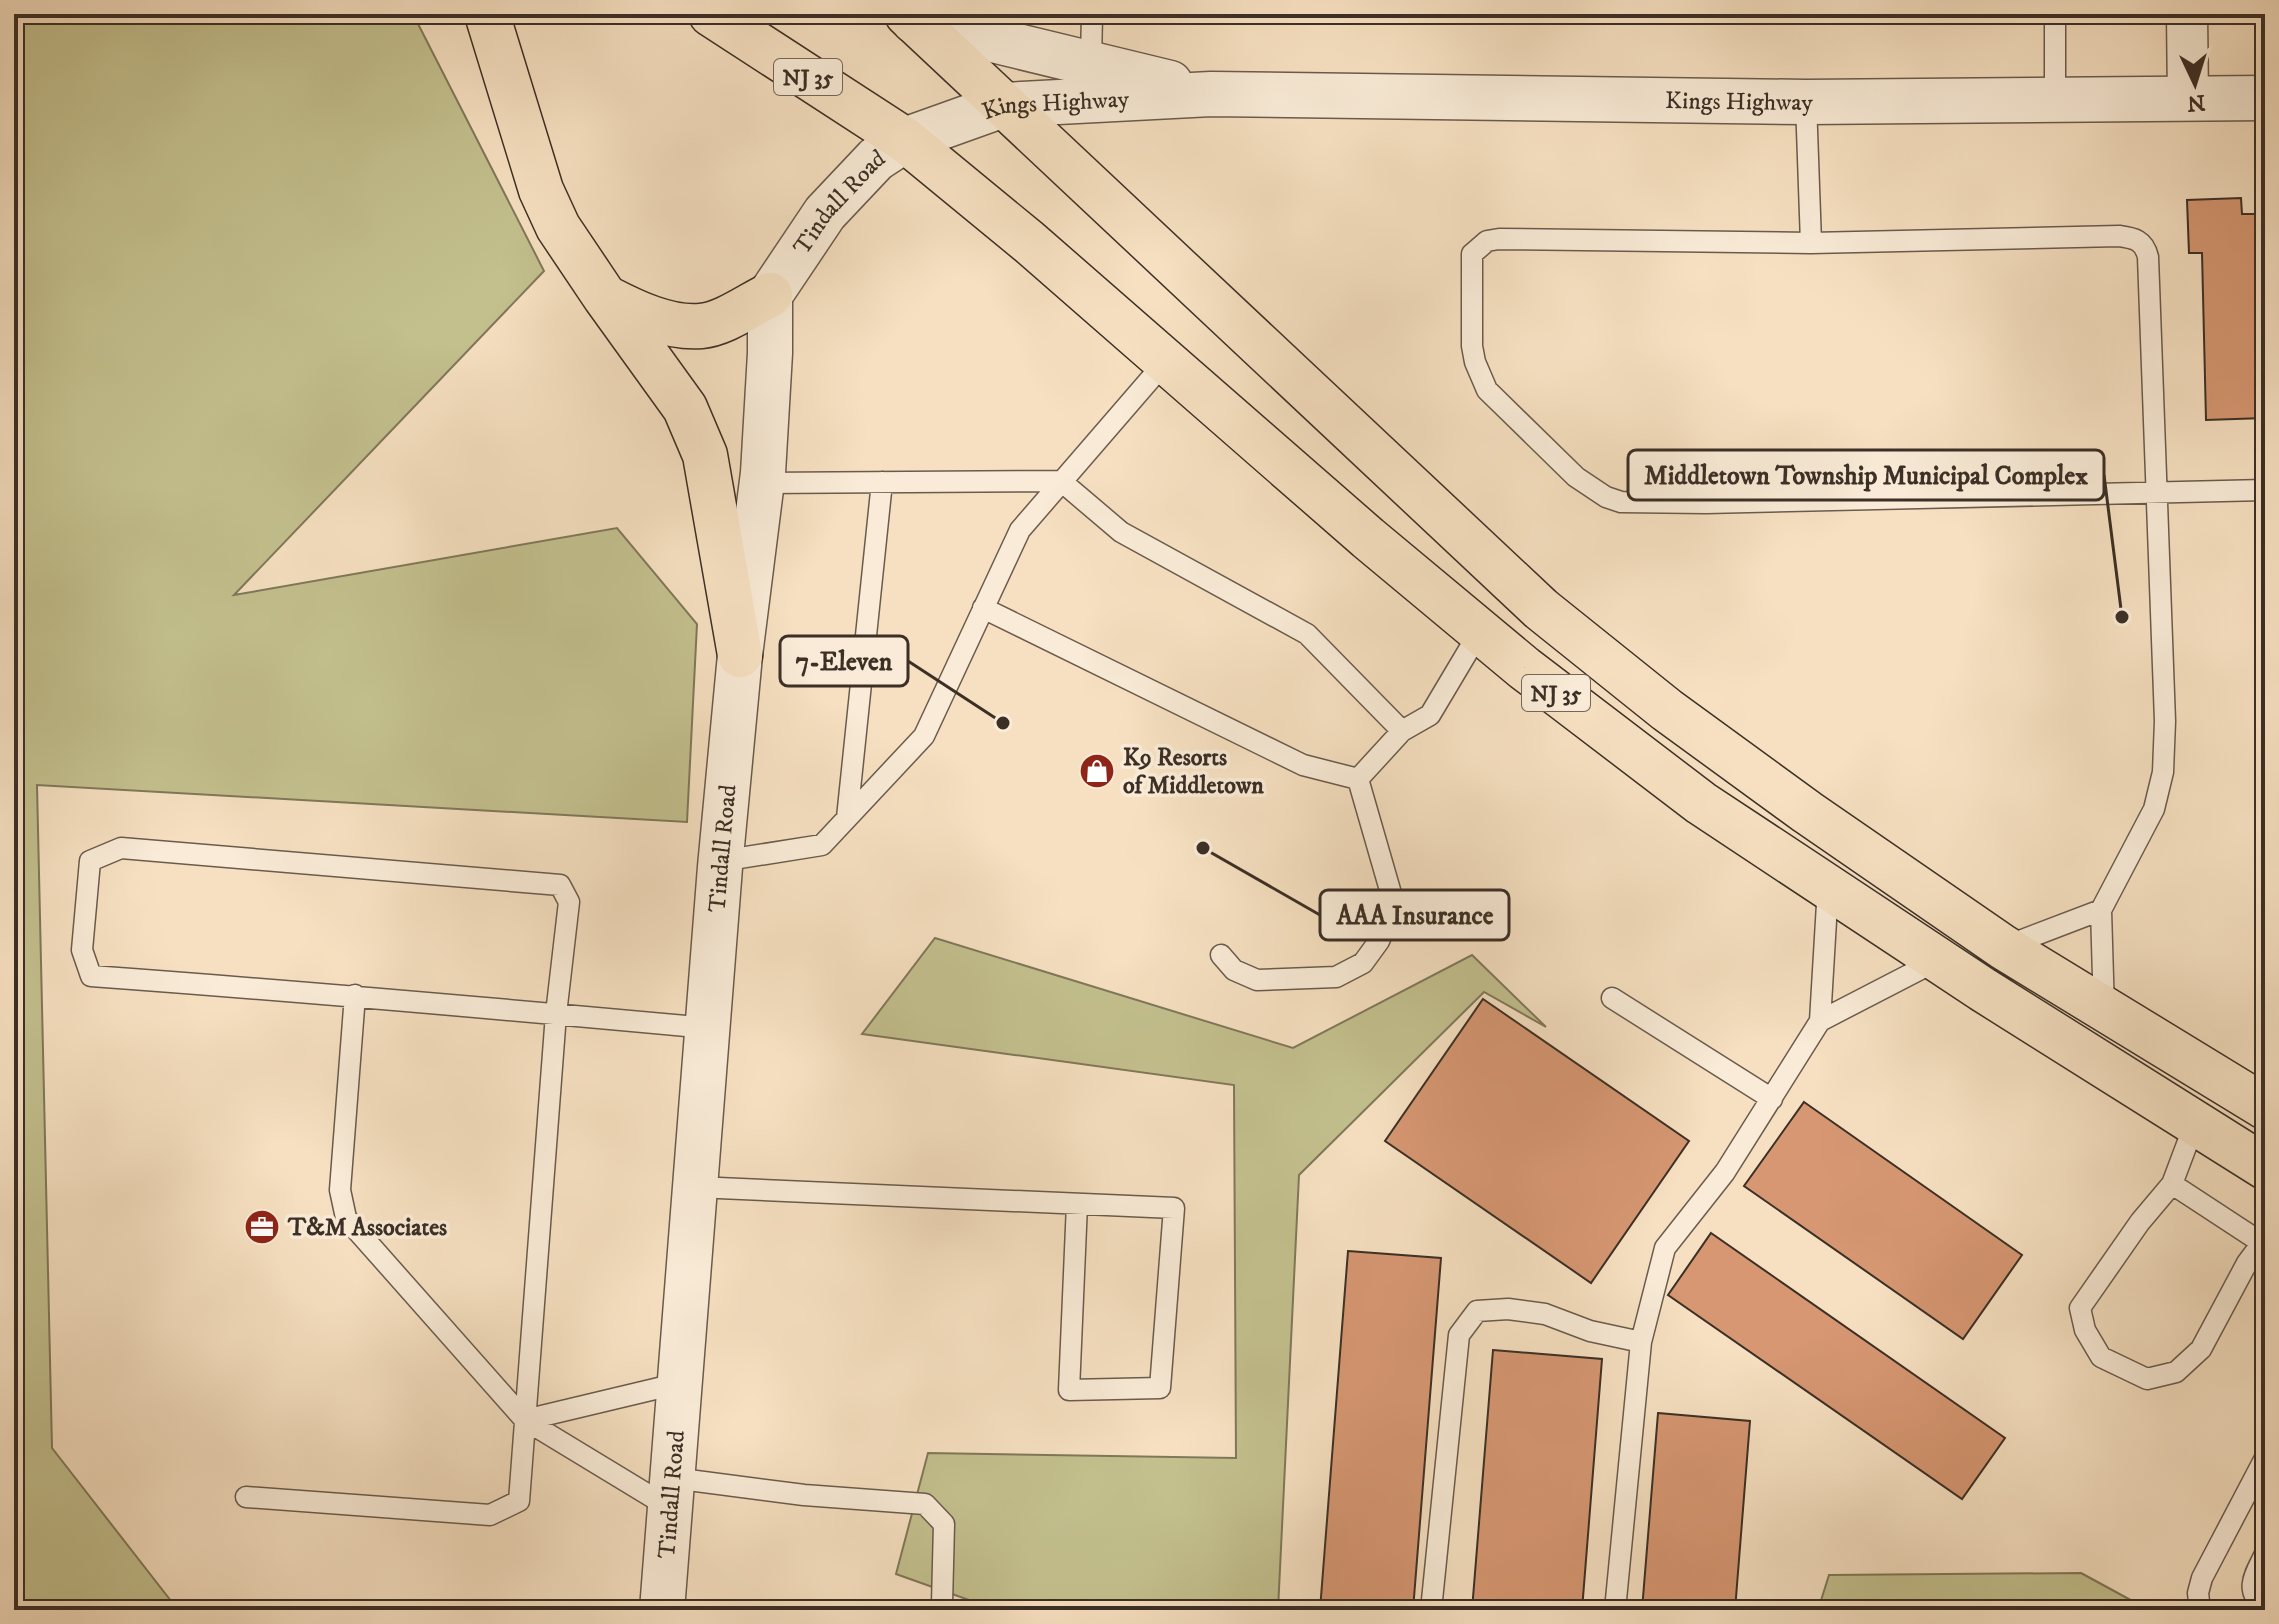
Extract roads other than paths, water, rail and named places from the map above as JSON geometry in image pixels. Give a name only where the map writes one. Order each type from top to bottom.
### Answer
[{"type":"highway","points":[[487,14],[541,190],[558,227],[685,408],[705,455],[740,655]]},
{"type":"highway","name":"NJ 35","points":[[711,14],[905,140],[1029,242],[1524,668],[1701,803],[1939,960],[2265,1167]]},
{"type":"highway","name":"NJ 35","points":[[911,17],[1541,609],[1693,729],[2003,947],[2265,1107]]},
{"type":"highway","points":[[605,297],[649,319],[700,326],[715,322],[770,295]]},
{"type":"street","points":[[2187,14],[2188,100]]},
{"type":"street","name":"Kings Highway","points":[[911,17],[1211,94]]},
{"type":"street","name":"Kings Highway","points":[[905,140],[1003,105],[1211,94],[1806,102],[2265,98]]},
{"type":"street","name":"Tindall Road","points":[[662,1610],[721,861],[740,655],[761,483],[770,353],[770,295],[841,194],[876,159],[905,140]]},
{"type":"lane","points":[[1091,62],[1092,14]]},
{"type":"lane","points":[[2055,14],[2055,101]]},
{"type":"lane","points":[[1806,102],[1811,243]]},
{"type":"lane","points":[[2104,1011],[2101,910],[2146,826],[2163,772],[2165,721],[2157,492],[2148,257],[2146,247],[2137,239],[2119,236],[1811,243],[1499,239],[1487,241],[1472,254],[1472,346],[1480,378],[1495,400],[1565,467],[1591,488],[1621,502],[1706,503],[2157,492],[2265,490]]},
{"type":"lane","points":[[721,861],[822,845],[924,736],[1020,530],[1166,361]]},
{"type":"lane","points":[[761,483],[1061,481],[1121,532],[1307,634],[1402,731]]},
{"type":"lane","points":[[847,818],[882,482]]},
{"type":"lane","points":[[983,608],[1303,765],[1358,779]]},
{"type":"lane","points":[[1358,779],[1402,731],[1430,715],[1480,631]]},
{"type":"lane","points":[[1221,955],[1234,970],[1257,980],[1336,977],[1363,963],[1379,941],[1392,912],[1390,890],[1358,779]]},
{"type":"lane","points":[[246,1497],[490,1515],[519,1501],[556,1014],[569,902],[560,885],[121,848],[90,861],[82,950],[91,976],[355,995],[556,1014],[708,1028]]},
{"type":"lane","points":[[1615,1610],[1641,1342],[1665,1248],[1725,1172],[1820,1021],[1828,887]]},
{"type":"lane","points":[[2003,947],[2101,910]]},
{"type":"lane","points":[[1820,1021],[1939,960]]},
{"type":"lane","points":[[355,995],[340,1190],[346,1218],[525,1420],[672,1493],[804,1495],[925,1504],[944,1524],[942,1604]]},
{"type":"lane","points":[[1612,998],[1772,1099]]},
{"type":"lane","points":[[2172,1184],[2263,1241],[2247,1263],[2201,1349],[2176,1372],[2147,1379],[2101,1357],[2085,1330],[2080,1308],[2140,1222],[2172,1184],[2195,1123]]},
{"type":"lane","points":[[696,1187],[1174,1208],[1160,1388],[1069,1390],[1077,1204]]},
{"type":"lane","points":[[1431,1610],[1459,1335],[1477,1311],[1508,1309],[1545,1314],[1590,1331],[1641,1342]]},
{"type":"lane","points":[[525,1420],[680,1383]]},
{"type":"lane","points":[[2200,1610],[2198,1593],[2202,1578],[2265,1458]]},
{"type":"lane","points":[[2265,1554],[2251,1584],[2255,1599],[2265,1606]]},
{"type":"place","name":"Middletown Township Municipal Complex","points":[[2122,617]]},
{"type":"place","name":"7-Eleven","points":[[1003,723]]},
{"type":"place","name":"K9 Resorts of Middletown","points":[[1097,771]]},
{"type":"place","name":"AAA Insurance","points":[[1203,848]]},
{"type":"place","name":"T&M Associates","points":[[262,1227]]}]
